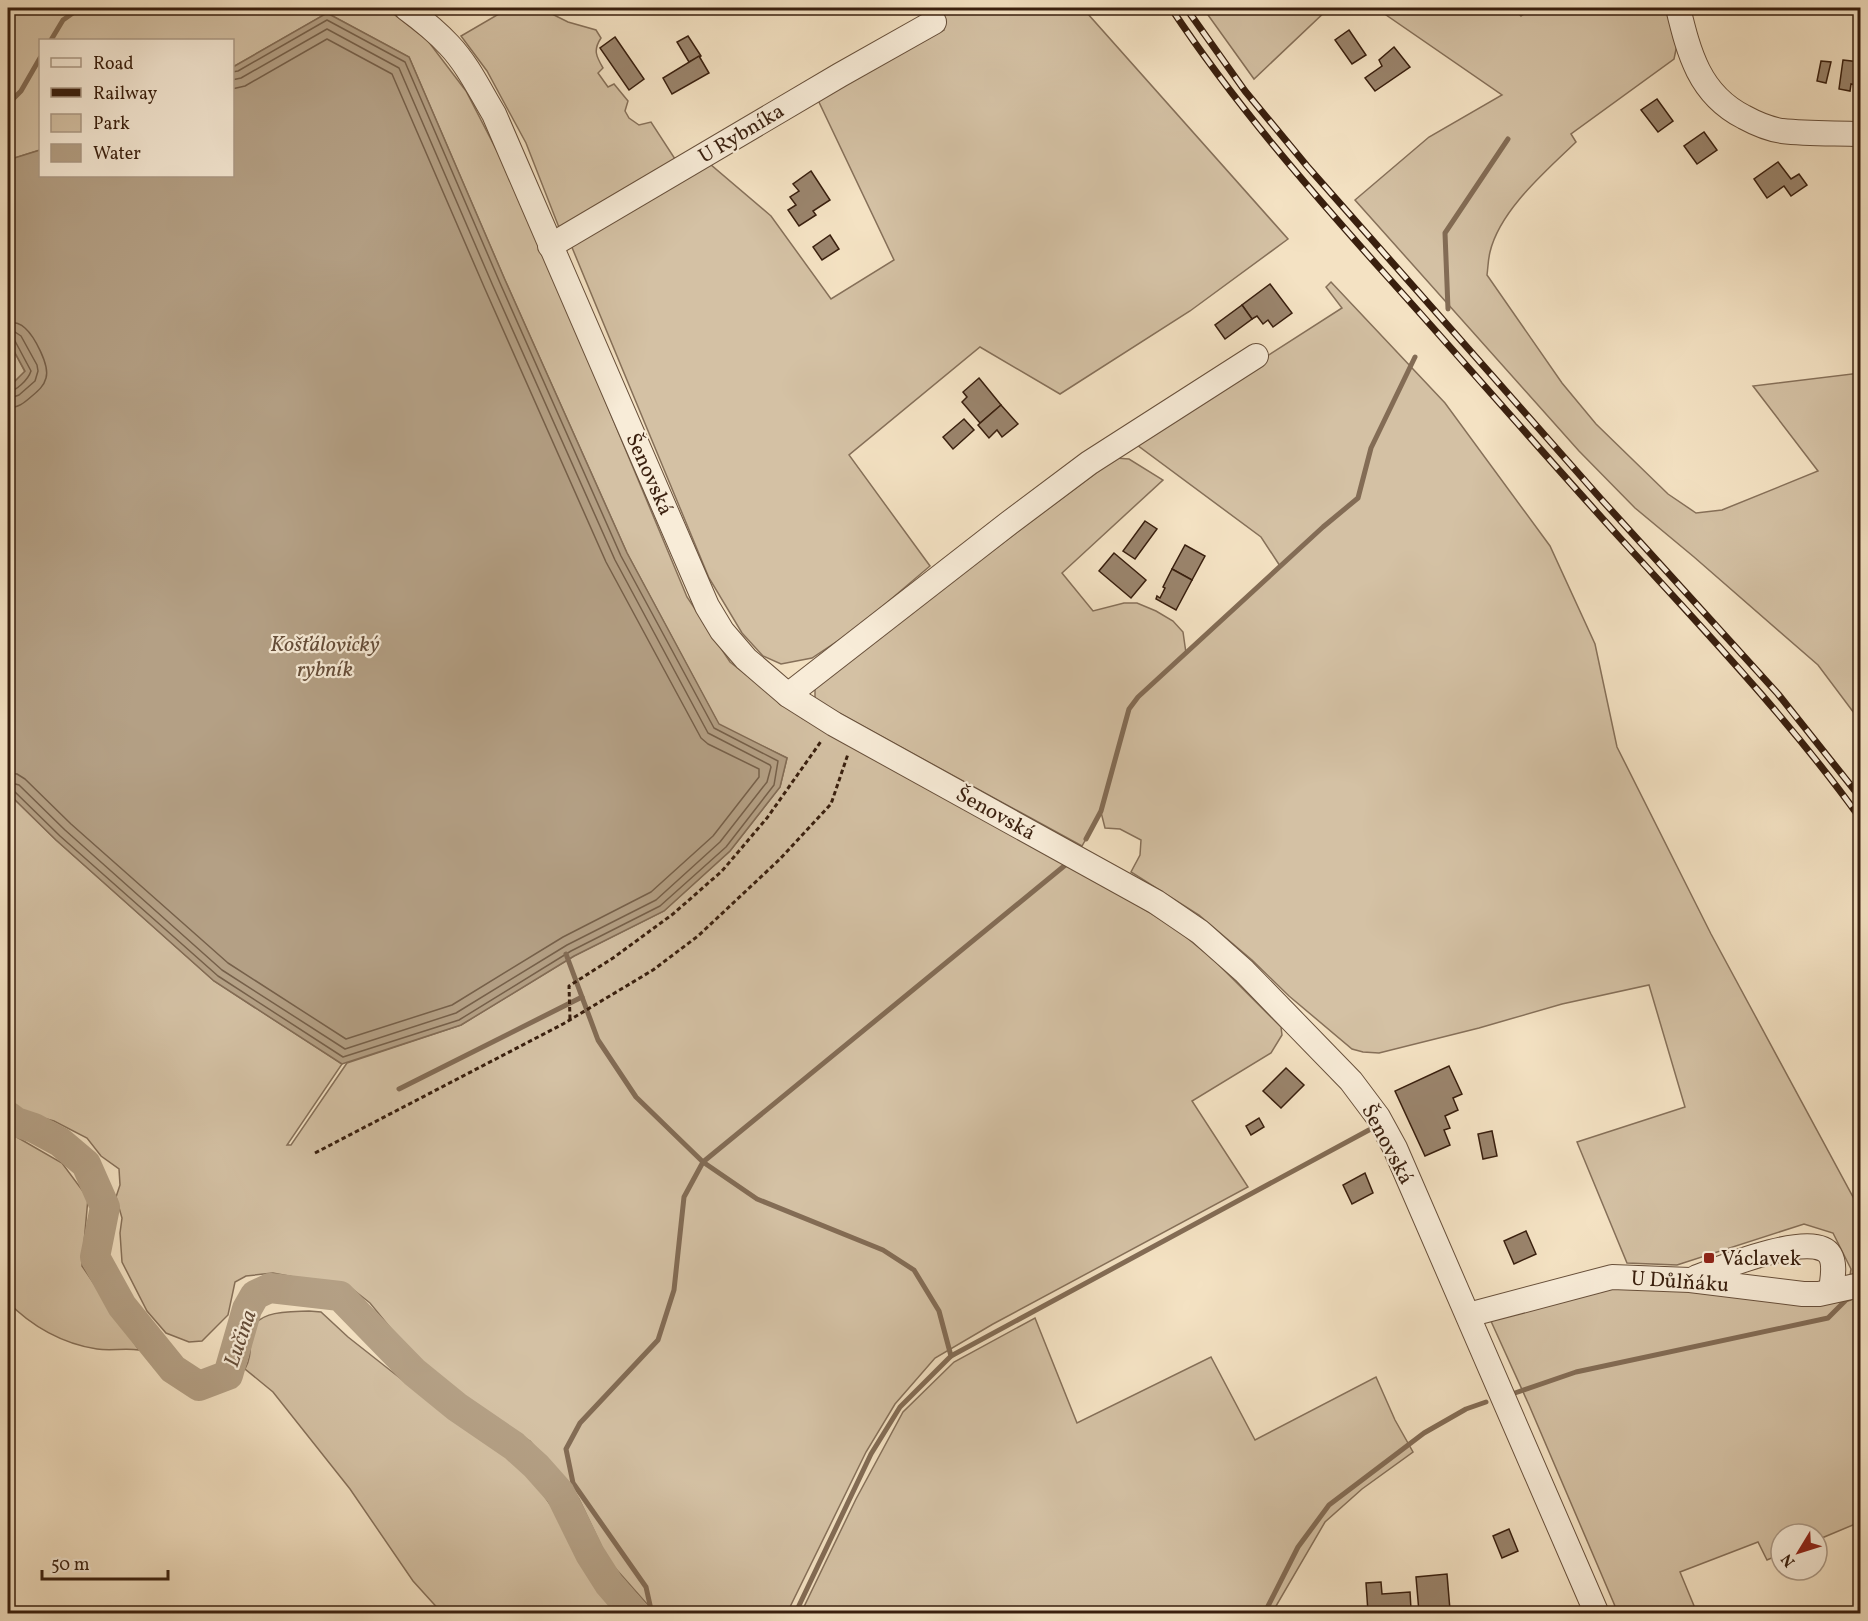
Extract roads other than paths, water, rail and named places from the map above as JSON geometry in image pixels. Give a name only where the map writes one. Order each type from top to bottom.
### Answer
[{"type":"street","name":"Šenovská","points":[[406,8],[451,47],[473,77],[494,114],[707,606],[722,631],[746,659],[788,695],[844,730],[1156,902],[1200,932],[1244,970],[1351,1081],[1378,1117],[1395,1148],[1597,1614]]},
{"type":"street","points":[[1678,8],[1695,67],[1709,89],[1728,109],[1755,123],[1781,131],[1860,134]]},
{"type":"street","name":"U Rybníka","points":[[550,246],[934,22]]},
{"type":"street","points":[[788,695],[1089,463],[1256,356]]},
{"type":"street","points":[[1690,1280],[1792,1246],[1807,1245],[1820,1247],[1832,1257],[1831,1291]]},
{"type":"street","name":"U Důlňáku","points":[[1467,1315],[1612,1277],[1690,1280],[1803,1294],[1819,1294],[1860,1285]]},
{"type":"water","name":"Košťálovický rybník","points":[[327,13],[409,57],[505,280],[627,553],[719,724],[787,758],[780,787],[730,851],[664,911],[574,956],[461,1025],[342,1064],[214,981],[56,840],[8,793],[8,388],[25,371],[8,340],[8,160],[39,150],[39,177],[234,177],[234,66]]},
{"type":"waterway","points":[[52,39],[63,20],[80,8]]},
{"type":"waterway","points":[[8,104],[21,91],[39,60]]},
{"type":"waterway","points":[[1448,309],[1445,233],[1508,139]]},
{"type":"waterway","points":[[1086,839],[1101,811],[1129,709],[1138,697],[1323,527],[1358,498],[1371,448],[1415,357]]},
{"type":"waterway","points":[[652,1614],[646,1587],[573,1483],[566,1449],[580,1423],[658,1340],[674,1290],[684,1197],[703,1162],[1069,862]]},
{"type":"waterway","points":[[566,954],[598,1040],[636,1097],[703,1162],[757,1199],[883,1250],[914,1270],[939,1311],[951,1356],[900,1407],[871,1454],[795,1614]]},
{"type":"waterway","points":[[399,1089],[582,997]]},
{"type":"waterway","name":"Lučina","points":[[8,1116],[60,1142],[86,1164],[105,1207],[95,1257],[122,1306],[173,1369],[199,1386],[228,1375],[247,1309],[255,1295],[270,1288],[340,1296],[414,1372],[457,1407],[514,1446],[536,1466],[560,1493],[590,1554],[609,1584],[635,1614]]},
{"type":"waterway","points":[[951,1356],[1369,1130]]},
{"type":"waterway","points":[[1515,1393],[1576,1372],[1828,1318],[1851,1298]]},
{"type":"waterway","points":[[1264,1614],[1298,1547],[1329,1505],[1424,1433],[1466,1409],[1486,1402]]},
{"type":"railway","points":[[1171,8],[1220,78],[1301,178],[1744,675],[1804,745],[1860,818]]},
{"type":"railway","points":[[1186,8],[1245,91],[1307,166],[1601,499],[1778,694],[1860,797]]},
{"type":"place","name":"Václavek","points":[[1709,1258]]}]
